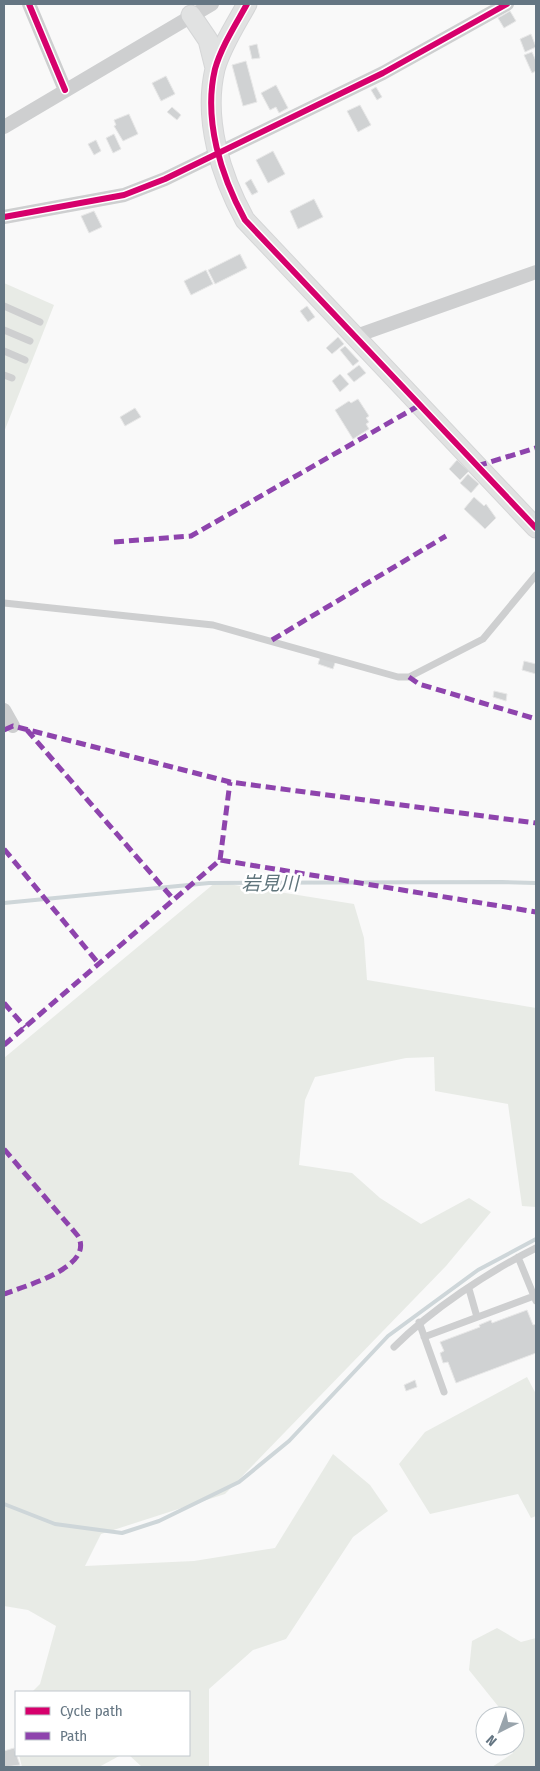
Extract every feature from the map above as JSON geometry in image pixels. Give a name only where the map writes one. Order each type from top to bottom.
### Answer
[{"type":"street","points":[[29,4],[65,90]]},
{"type":"street","points":[[4,127],[65,90],[189,9],[212,4]]},
{"type":"street","points":[[247,4],[215,68],[211,100],[218,154],[233,197],[245,220],[533,519]]},
{"type":"street","points":[[4,216],[124,195],[166,179],[383,73],[507,4]]},
{"type":"street","points":[[189,9],[208,40],[215,68]]},
{"type":"street","points":[[356,336],[536,272]]},
{"type":"street","points":[[4,710],[13,726]]},
{"type":"lane","points":[[4,306],[40,322]]},
{"type":"lane","points":[[4,330],[30,341]]},
{"type":"lane","points":[[4,351],[24,360]]},
{"type":"lane","points":[[4,375],[12,378]]},
{"type":"lane","points":[[4,603],[213,625],[398,677],[409,677],[483,639],[536,575]]},
{"type":"lane","points":[[394,1347],[419,1322],[518,1257],[536,1248]]},
{"type":"lane","points":[[424,1337],[535,1299],[518,1257]]},
{"type":"lane","points":[[469,1289],[478,1317]]},
{"type":"lane","points":[[419,1322],[444,1392]]},
{"type":"shaded area","points":[[4,283],[54,305],[4,432]]},
{"type":"shaded area","points":[[216,882],[354,904],[364,938],[367,980],[536,1008],[536,1207],[522,1206],[508,1104],[435,1091],[434,1057],[406,1058],[315,1077],[305,1100],[299,1165],[352,1173],[380,1198],[421,1224],[469,1198],[491,1212],[446,1266],[225,1494],[101,1534],[85,1566],[194,1561],[275,1548],[333,1454],[370,1485],[388,1511],[353,1537],[286,1639],[253,1650],[209,1689],[209,1767],[142,1767],[130,1756],[190,1756],[190,1691],[33,1691],[40,1684],[56,1626],[28,1610],[4,1606],[4,1058]]},
{"type":"shaded area","points":[[527,1377],[536,1394],[536,1516],[531,1518],[518,1494],[430,1514],[399,1464],[425,1432]]},
{"type":"shaded area","points":[[497,1628],[521,1642],[536,1638],[536,1767],[492,1767],[508,1756],[525,1756],[525,1706],[498,1706],[469,1670],[472,1641]]},
{"type":"shaded area","points":[[19,1756],[119,1756],[99,1767],[22,1767]]},
{"type":"building","points":[[510,11],[516,21],[504,28],[498,18]]},
{"type":"building","points":[[531,34],[536,47],[525,52],[520,39]]},
{"type":"building","points":[[257,44],[260,58],[252,59],[249,46]]},
{"type":"building","points":[[532,52],[536,61],[536,71],[532,73],[524,55]]},
{"type":"building","points":[[246,61],[257,102],[243,106],[232,65]]},
{"type":"building","points":[[166,76],[175,94],[161,101],[152,83]]},
{"type":"building","points":[[276,85],[288,108],[279,113],[276,107],[270,110],[261,93]]},
{"type":"building","points":[[376,87],[382,97],[377,100],[371,90]]},
{"type":"building","points":[[360,105],[371,125],[358,132],[347,111]]},
{"type":"building","points":[[172,107],[181,115],[177,120],[167,112]]},
{"type":"building","points":[[129,114],[138,134],[123,141],[114,126],[116,125],[114,120]]},
{"type":"building","points":[[114,134],[121,149],[113,153],[106,138]]},
{"type":"building","points":[[96,140],[101,151],[94,155],[88,144]]},
{"type":"building","points":[[273,151],[285,174],[268,183],[256,160]]},
{"type":"building","points":[[251,179],[258,192],[252,195],[245,183]]},
{"type":"building","points":[[314,199],[323,217],[298,229],[290,211]]},
{"type":"building","points":[[94,211],[102,227],[89,233],[81,216]]},
{"type":"building","points":[[240,254],[247,268],[215,284],[208,270]]},
{"type":"building","points":[[206,270],[213,284],[191,295],[184,281]]},
{"type":"building","points":[[307,306],[315,317],[308,322],[300,311]]},
{"type":"building","points":[[338,337],[344,344],[332,354],[326,348]]},
{"type":"building","points":[[345,346],[359,361],[353,366],[340,350]]},
{"type":"building","points":[[359,365],[366,373],[354,382],[347,374]]},
{"type":"building","points":[[340,374],[349,384],[340,392],[332,381]]},
{"type":"building","points":[[358,399],[369,416],[366,418],[369,422],[366,424],[369,429],[353,439],[335,410],[349,401],[351,403]]},
{"type":"building","points":[[135,408],[141,417],[125,426],[120,417]]},
{"type":"building","points":[[457,460],[469,471],[460,480],[449,469]]},
{"type":"building","points":[[468,474],[479,484],[471,493],[460,483]]},
{"type":"building","points":[[474,497],[484,506],[486,504],[496,518],[485,529],[464,509]]},
{"type":"building","points":[[321,655],[336,660],[333,669],[318,664]]},
{"type":"building","points":[[524,661],[536,664],[536,674],[522,670]]},
{"type":"building","points":[[494,691],[507,694],[506,701],[493,697]]},
{"type":"building","points":[[527,1310],[533,1325],[536,1324],[536,1353],[456,1383],[448,1362],[443,1363],[440,1353],[444,1351],[440,1342],[480,1327],[479,1325],[491,1320],[492,1323]]},
{"type":"building","points":[[415,1380],[417,1387],[406,1391],[404,1385]]},
{"type":"building","points":[[14,1748],[15,1756],[17,1756],[20,1765],[4,1767],[4,1751]]},
{"type":"waterway","name":"岩見川","points":[[4,903],[209,883],[536,883]]},
{"type":"waterway","points":[[4,1504],[55,1524],[122,1533],[159,1521],[239,1482],[289,1441],[388,1336],[478,1270],[536,1239]]},
{"type":"marked path","points":[[114,542],[191,536],[420,405]]},
{"type":"marked path","points":[[477,466],[536,448]]},
{"type":"marked path","points":[[272,640],[446,536]]},
{"type":"marked path","points":[[409,677],[419,684],[536,719]]},
{"type":"marked path","points":[[4,730],[13,726],[230,782],[536,823]]},
{"type":"marked path","points":[[27,730],[174,900]]},
{"type":"marked path","points":[[220,860],[230,782]]},
{"type":"marked path","points":[[4,849],[99,964]]},
{"type":"marked path","points":[[4,1045],[220,860],[536,912]]},
{"type":"marked path","points":[[4,1003],[25,1027]]},
{"type":"marked path","points":[[4,1149],[78,1236],[81,1247],[77,1257],[68,1266],[55,1274],[4,1294]]},
{"type":"cycle path","points":[[29,4],[65,90]]},
{"type":"cycle path","points":[[247,4],[221,52],[215,69],[211,108],[213,128],[222,166],[228,185],[245,220],[536,528]]},
{"type":"cycle path","points":[[4,217],[124,195],[165,179],[383,73],[507,4]]}]
